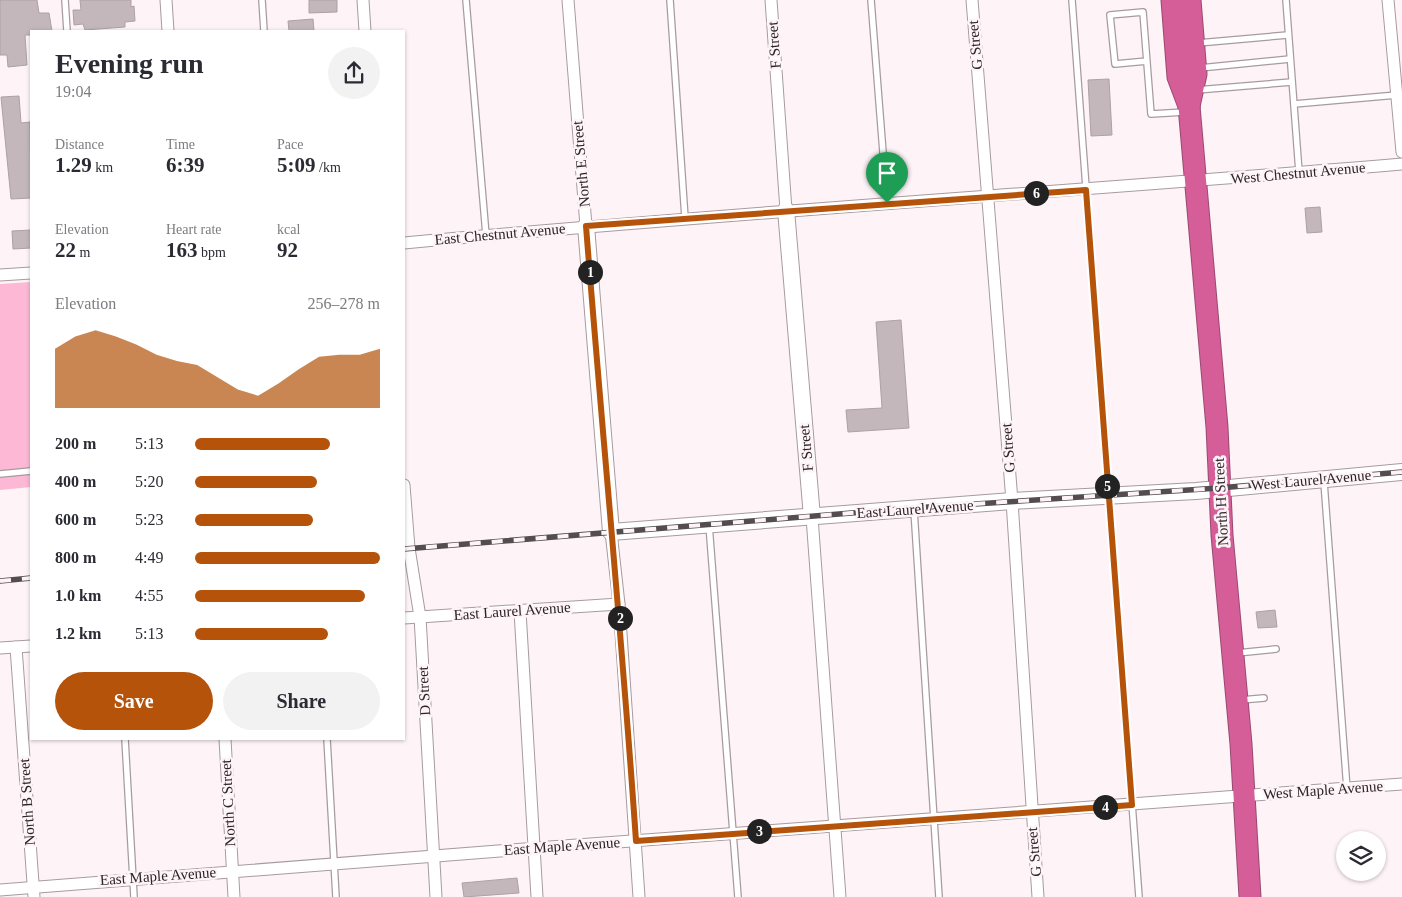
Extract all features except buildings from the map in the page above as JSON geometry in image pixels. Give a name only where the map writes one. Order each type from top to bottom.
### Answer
[{"type":"highway","name":"North H Street","points":[[1172,0],[1178,77],[1190,103]]},
{"type":"highway","name":"North H Street","points":[[1190,0],[1195,68],[1190,103],[1195,182],[1217,427],[1219,488],[1237,700],[1250,897]]},
{"type":"street","points":[[166,0],[168,30]]},
{"type":"street","points":[[363,0],[365,30]]},
{"type":"street","name":"North E Street","points":[[568,0],[610,532],[619,604],[639,897]]},
{"type":"street","name":"F Street","points":[[770,0],[812,517],[840,897]]},
{"type":"street","name":"G Street","points":[[972,0],[1012,501],[1038,897]]},
{"type":"street","points":[[1388,0],[1402,152]]},
{"type":"street","name":"West Chestnut Avenue","points":[[1195,182],[1402,164]]},
{"type":"street","name":"East Chestnut Avenue","points":[[405,243],[786,210],[1195,182]]},
{"type":"street","points":[[0,275],[30,273]]},
{"type":"street","name":"West Laurel Avenue","points":[[1219,488],[1402,472]]},
{"type":"street","name":"East Laurel Avenue","points":[[610,532],[1012,501],[1108,497],[1219,488]]},
{"type":"street","name":"D Street","points":[[405,498],[409,548],[420,617],[432,854],[436,897]]},
{"type":"street","name":"East Laurel Avenue","points":[[405,618],[619,604]]},
{"type":"street","points":[[520,611],[537,897]]},
{"type":"street","points":[[0,648],[30,646]]},
{"type":"street","name":"North B Street","points":[[16,647],[33,892]]},
{"type":"street","name":"North C Street","points":[[225,740],[234,897]]},
{"type":"street","name":"West Maple Avenue","points":[[1244,796],[1402,784]]},
{"type":"street","name":"East Maple Avenue","points":[[0,890],[33,892],[133,877],[1244,796]]},
{"type":"lane","points":[[65,0],[67,30]]},
{"type":"lane","points":[[262,0],[264,30]]},
{"type":"lane","points":[[466,0],[486,235]]},
{"type":"lane","points":[[670,0],[685,218]]},
{"type":"lane","points":[[871,0],[887,203]]},
{"type":"lane","points":[[1072,0],[1139,897]]},
{"type":"lane","points":[[1286,0],[1299,172]]},
{"type":"lane","points":[[1147,61],[1114,64],[1110,15],[1143,12],[1147,61],[1151,114],[1190,103],[1292,82]]},
{"type":"lane","points":[[1193,43],[1288,35]]},
{"type":"lane","points":[[1195,68],[1290,60]]},
{"type":"lane","points":[[1294,104],[1397,95]]},
{"type":"lane","points":[[0,474],[30,471]]},
{"type":"lane","points":[[1324,479],[1346,789]]},
{"type":"lane","points":[[914,509],[939,897]]},
{"type":"lane","points":[[709,524],[738,897]]},
{"type":"lane","points":[[1233,654],[1276,649]]},
{"type":"lane","points":[[1237,700],[1264,698]]},
{"type":"lane","points":[[125,740],[134,897]]},
{"type":"lane","points":[[327,740],[336,897]]},
{"type":"shaded area","points":[[30,282],[30,487],[0,490],[0,284]]},
{"type":"railway","points":[[405,549],[913,508],[1219,488],[1402,472]]},
{"type":"railway","points":[[0,581],[30,578]]},
{"type":"route","points":[[1086,190],[1132,805],[636,841],[619,604],[610,532],[586,226],[887,203],[1086,190]]}]
